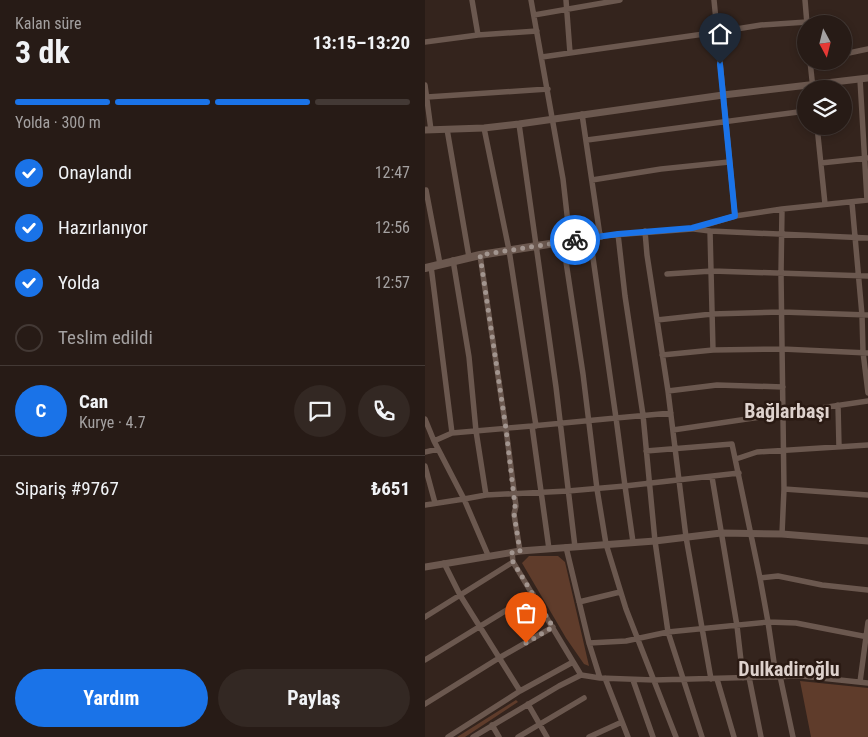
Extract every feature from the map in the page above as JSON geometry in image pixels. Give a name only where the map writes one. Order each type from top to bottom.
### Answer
[{"type":"main road","points":[[428,267],[480,255],[600,236]]},
{"type":"street","points":[[472,0],[478,35]]},
{"type":"street","points":[[531,0],[563,179],[567,241],[597,489],[606,544],[620,592],[676,737]]},
{"type":"street","points":[[566,0],[570,52]]},
{"type":"street","points":[[534,15],[620,0]]},
{"type":"street","points":[[714,0],[735,216]]},
{"type":"street","points":[[806,15],[805,1],[813,0]]},
{"type":"street","points":[[542,57],[718,32],[761,24],[797,23]]},
{"type":"street","points":[[425,42],[478,35],[537,31]]},
{"type":"street","points":[[853,52],[868,49]]},
{"type":"street","points":[[852,80],[868,78]]},
{"type":"street","points":[[582,114],[600,236],[692,228],[735,216],[782,208],[852,203],[868,200],[860,79]]},
{"type":"street","points":[[425,85],[428,130],[484,128],[723,95],[797,88]]},
{"type":"street","points":[[427,97],[548,89]]},
{"type":"street","points":[[587,140],[797,113]]},
{"type":"street","points":[[519,124],[561,423],[575,547]]},
{"type":"street","points":[[484,128],[509,250],[549,549]]},
{"type":"street","points":[[447,129],[469,257]]},
{"type":"street","points":[[818,135],[825,204]]},
{"type":"street","points":[[821,163],[866,158]]},
{"type":"street","points":[[592,180],[661,169],[729,162]]},
{"type":"street","points":[[425,183],[440,264]]},
{"type":"street","points":[[852,203],[858,276],[865,315],[868,394]]},
{"type":"street","points":[[782,208],[781,274],[784,413],[782,534]]},
{"type":"street","points":[[692,228],[710,231],[868,238]]},
{"type":"street","points":[[645,231],[671,413],[686,537],[714,679],[735,737]]},
{"type":"street","points":[[710,231],[713,350]]},
{"type":"street","points":[[618,234],[625,296],[643,415],[655,541],[668,632],[702,737]]},
{"type":"street","points":[[590,238],[633,542]]},
{"type":"street","points":[[480,255],[506,429],[515,506],[514,514],[520,551]]},
{"type":"street","points":[[453,260],[469,357],[476,431],[486,495]]},
{"type":"street","points":[[428,267],[452,433]]},
{"type":"street","points":[[667,274],[712,271],[868,276]]},
{"type":"street","points":[[657,320],[712,314],[782,312],[865,315]]},
{"type":"street","points":[[662,355],[713,350],[782,349],[865,352]]},
{"type":"street","points":[[668,391],[717,385],[783,387]]},
{"type":"street","points":[[673,430],[868,401]]},
{"type":"street","points":[[838,405],[839,447]]},
{"type":"street","points":[[434,441],[452,433],[671,413]]},
{"type":"street","points":[[425,419],[488,555]]},
{"type":"street","points":[[646,451],[732,444],[778,676],[793,737]]},
{"type":"street","points":[[736,459],[757,452],[868,445]]},
{"type":"street","points":[[425,452],[438,449]]},
{"type":"street","points":[[425,466],[435,504]]},
{"type":"street","points":[[425,505],[486,495],[597,489],[739,474]]},
{"type":"street","points":[[712,477],[746,678],[761,737]]},
{"type":"street","points":[[784,489],[868,496]]},
{"type":"street","points":[[427,567],[520,551],[655,541],[721,533],[782,534],[868,541]]},
{"type":"street","points":[[566,547],[589,643],[627,737]]},
{"type":"street","points":[[512,552],[513,562],[581,675]]},
{"type":"street","points":[[425,617],[513,562]]},
{"type":"street","points":[[444,563],[460,595],[520,691]]},
{"type":"street","points":[[760,578],[778,576],[822,585],[868,590]]},
{"type":"street","points":[[579,602],[620,592]]},
{"type":"street","points":[[425,660],[533,594]]},
{"type":"street","points":[[589,643],[638,640],[668,632],[768,622],[796,623],[867,636]]},
{"type":"street","points":[[860,682],[868,622]]},
{"type":"street","points":[[425,704],[553,627]]},
{"type":"street","points":[[448,737],[520,691],[573,662]]},
{"type":"street","points":[[473,737],[527,704],[581,675],[633,680],[802,676],[868,683]]},
{"type":"street","points":[[633,680],[653,737]]},
{"type":"street","points":[[518,737],[584,698]]},
{"type":"street","points":[[527,704],[547,737]]},
{"type":"street","points":[[589,737],[622,722]]},
{"type":"street","points":[[492,725],[499,737]]},
{"type":"shaded area","points":[[529,556],[558,556],[565,562],[589,666],[584,664],[566,638],[522,563]]},
{"type":"shaded area","points":[[800,681],[868,688],[868,737],[811,737]]},
{"type":"shaded area","points":[[516,700],[518,702],[465,737],[457,737]]},
{"type":"way so far","points":[[526,643],[553,627],[513,562],[512,552],[520,551],[514,514],[515,506],[506,429],[480,255],[575,240]]},
{"type":"district","name":"Bağlarbaşı","points":[[787,411]]},
{"type":"district","name":"Dulkadiroğlu","points":[[789,669]]},
{"type":"route","points":[[575,240],[618,234],[692,228],[735,216],[720,64]]}]
